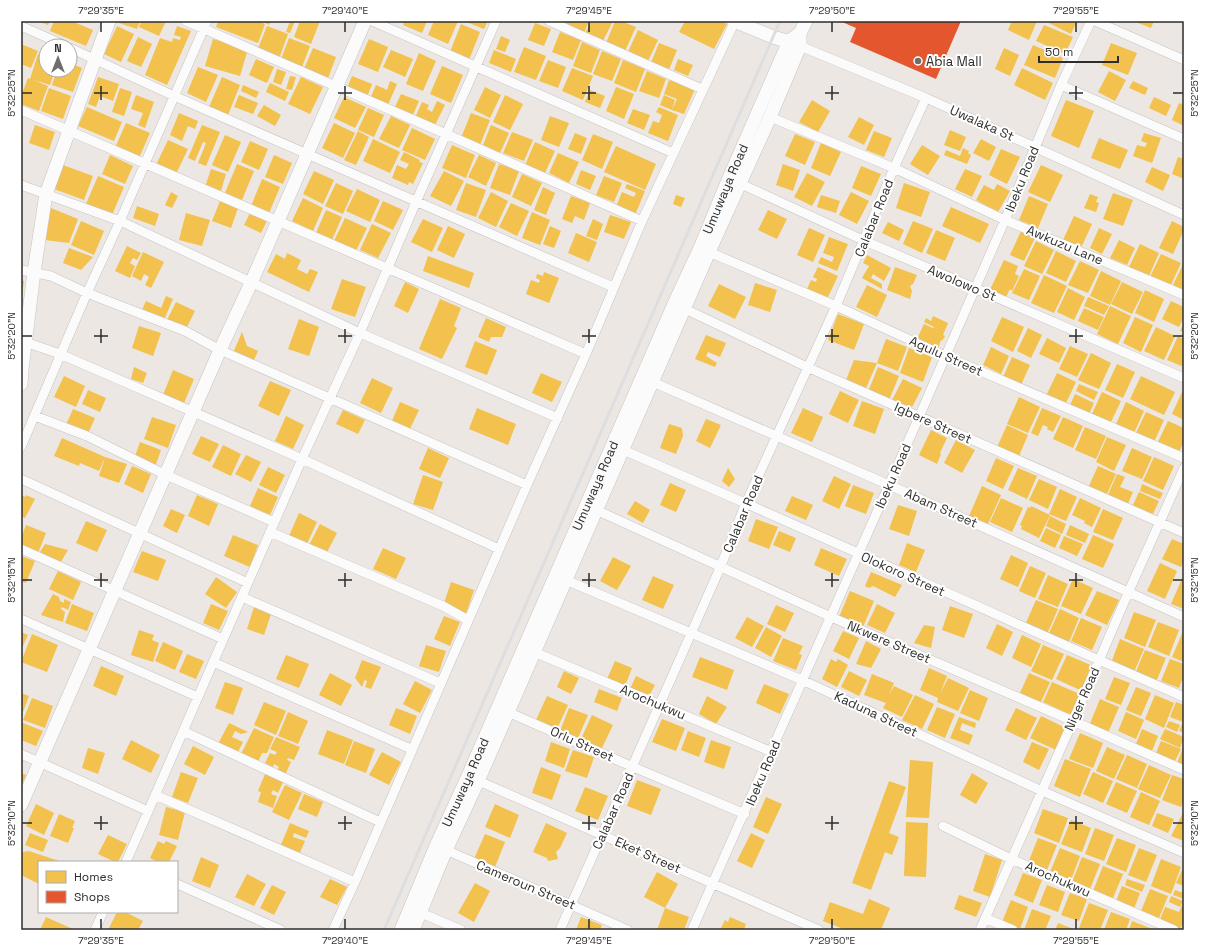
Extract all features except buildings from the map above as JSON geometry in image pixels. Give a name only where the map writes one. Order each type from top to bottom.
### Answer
[{"type":"street","points":[[21,384],[25,342],[27,271],[46,194],[109,21]]},
{"type":"street","points":[[186,21],[205,24],[337,87],[642,221]]},
{"type":"street","points":[[21,805],[365,21]]},
{"type":"street","points":[[372,21],[673,153]]},
{"type":"street","points":[[127,861],[274,522],[389,268],[416,202],[496,21]]},
{"type":"street","points":[[549,21],[702,90]]},
{"type":"street","points":[[333,930],[498,549],[586,354],[642,221],[735,21],[773,37],[799,35]]},
{"type":"street","name":"Ibeku Road","points":[[692,930],[745,814],[802,680],[859,554],[1005,220],[1061,85],[1091,21]]},
{"type":"street","points":[[1095,21],[1184,60]]},
{"type":"street","points":[[21,447],[60,354],[120,221],[205,24]]},
{"type":"street","points":[[21,26],[48,38]]},
{"type":"street","name":"Uwalaka St","points":[[799,35],[926,98],[1184,215]]},
{"type":"street","name":"Umuwaya Road","points":[[401,930],[436,846],[508,712],[534,652],[561,577],[596,510],[622,450],[647,380],[684,309],[770,117],[799,35]]},
{"type":"street","name":"Umuwaya Road","points":[[413,930],[473,779],[647,380],[729,178],[799,35]]},
{"type":"street","points":[[78,51],[174,96],[613,287]]},
{"type":"street","points":[[1061,85],[1184,140]]},
{"type":"street","name":"Calabar Road","points":[[560,930],[692,633],[746,503],[865,241],[894,168],[926,98]]},
{"type":"street","points":[[21,110],[586,354]]},
{"type":"street","name":"Awkuzu Lane","points":[[770,117],[894,168],[1005,220],[1184,295]]},
{"type":"street","name":"Awolowo St","points":[[741,184],[865,241],[1184,378]]},
{"type":"street","points":[[21,185],[120,221],[360,333],[558,418]]},
{"type":"street","name":"Agulu Street","points":[[709,252],[836,306],[945,356],[1184,458]]},
{"type":"street","points":[[27,271],[51,276],[87,293],[185,331],[220,350],[527,485]]},
{"type":"street","name":"Igbere Street","points":[[684,309],[808,368],[1184,533]]},
{"type":"street","points":[[25,342],[60,354],[302,459],[498,549]]},
{"type":"street","name":"Abam Street","points":[[647,380],[889,485],[1184,617]]},
{"type":"street","points":[[35,416],[86,436],[166,475],[274,522]]},
{"type":"street","name":"Olokoro Street","points":[[622,450],[746,503],[1184,697]]},
{"type":"street","name":"Niger Road","points":[[980,930],[1010,859],[1042,791],[1184,468]]},
{"type":"street","points":[[21,479],[248,583]]},
{"type":"street","name":"Nkwere Street","points":[[596,510],[720,568],[1073,720],[1184,770]]},
{"type":"street","points":[[270,532],[443,606],[468,620]]},
{"type":"street","points":[[21,549],[223,639]]},
{"type":"street","name":"Kaduna Street","points":[[561,577],[802,680],[1042,791],[1184,853]]},
{"type":"street","points":[[242,597],[440,683]]},
{"type":"street","points":[[21,619],[198,697]]},
{"type":"street","name":"Arochukwu","points":[[534,652],[772,752]]},
{"type":"street","points":[[213,662],[411,749]]},
{"type":"street","name":"Orlu Street","points":[[508,712],[745,814]]},
{"type":"street","points":[[183,730],[380,822]]},
{"type":"street","points":[[21,754],[148,812]]},
{"type":"street","name":"Eket Street","points":[[473,779],[819,930]]},
{"type":"street","points":[[155,795],[354,882]]},
{"type":"street","name":"Arochukwu","points":[[943,826],[1010,859],[1174,930]]},
{"type":"street","name":"Cameroun Street","points":[[446,850],[628,930]]},
{"type":"street","points":[[178,884],[281,930]]},
{"type":"street","points":[[95,930],[103,913]]},
{"type":"street","points":[[421,913],[461,930]]},
{"type":"street","points":[[985,918],[1013,930]]},
{"type":"railway","points":[[384,930],[780,21]]},
{"type":"place","name":"Abia Mall","points":[[918,61]]}]
